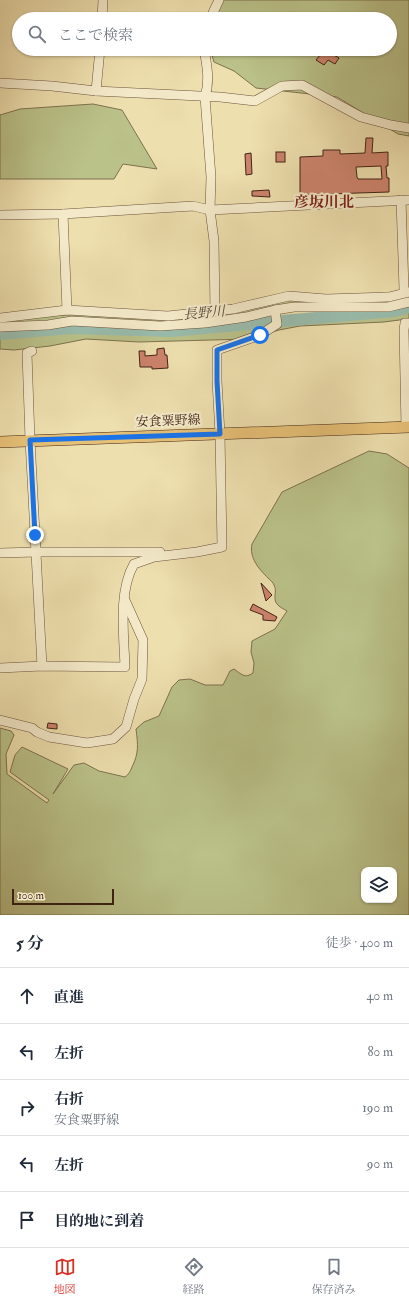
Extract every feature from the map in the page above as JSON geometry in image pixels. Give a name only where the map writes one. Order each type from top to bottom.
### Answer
[{"type":"main road","name":"安食粟野線","points":[[0,442],[408,427]]},
{"type":"street","points":[[102,12],[103,0]]},
{"type":"street","points":[[213,12],[218,0]]},
{"type":"street","points":[[96,91],[99,56]]},
{"type":"street","points":[[205,56],[208,75],[208,87],[205,97],[211,177],[210,210],[214,241],[215,312]]},
{"type":"street","points":[[0,83],[52,86],[96,91],[255,101],[282,86],[302,85],[361,117],[409,128]]},
{"type":"street","points":[[0,215],[62,214],[193,206],[210,210],[405,200],[407,290],[389,297],[326,298],[289,296],[215,312],[168,316],[67,310],[0,318]]},
{"type":"street","points":[[62,214],[67,310]]},
{"type":"street","points":[[0,327],[48,325],[72,321],[160,326],[205,323],[246,317],[294,307],[388,307],[409,302]]},
{"type":"street","points":[[0,668],[42,666],[125,667],[124,597],[129,572],[134,564],[154,557],[197,552],[222,547],[217,350],[260,335],[277,324],[275,311]]},
{"type":"street","points":[[408,427],[404,330],[405,323],[409,322]]},
{"type":"street","points":[[32,351],[27,353],[42,666]]},
{"type":"street","points":[[0,553],[197,552]]},
{"type":"street","points":[[0,720],[32,728],[36,732],[49,737],[87,743],[113,740],[126,727],[134,699],[142,680],[143,640],[124,597]]},
{"type":"green space","points":[[223,0],[409,0],[409,136],[398,134],[337,97],[256,88],[234,71],[214,62],[212,56],[397,56],[397,12],[218,12]]},
{"type":"green space","points":[[93,104],[122,110],[157,169],[123,164],[114,179],[0,179],[0,115],[20,109]]},
{"type":"green space","points":[[409,295],[409,300],[388,305],[256,313],[161,324],[0,324],[0,318],[98,314],[164,320],[286,299]]},
{"type":"green space","points":[[409,309],[409,318],[407,319],[384,322],[300,326],[279,330],[248,339],[139,342],[86,339],[50,346],[14,350],[0,349],[0,337],[15,337],[70,331],[150,334],[239,329],[296,316],[392,313]]},
{"type":"green space","points":[[369,451],[387,454],[409,468],[409,915],[0,915],[0,728],[11,731],[14,735],[6,754],[7,774],[47,803],[49,800],[10,772],[15,755],[22,747],[68,769],[53,794],[74,765],[84,763],[99,771],[125,777],[131,770],[137,753],[136,729],[144,722],[159,716],[172,687],[179,680],[190,679],[205,685],[223,685],[230,671],[234,669],[245,676],[250,675],[253,673],[254,663],[251,652],[252,641],[275,629],[287,611],[275,601],[274,584],[261,571],[253,559],[251,549],[252,544],[282,492]]},
{"type":"building","points":[[319,56],[335,56],[339,58],[335,64],[328,60],[324,65],[316,60]]},
{"type":"building","points":[[366,138],[373,138],[372,153],[388,152],[388,166],[386,166],[387,178],[389,178],[389,192],[328,194],[328,198],[319,199],[319,194],[300,195],[300,157],[323,156],[323,150],[340,150],[340,154],[365,153]],"holes":[[[381,166],[382,179],[358,179],[356,167]]]},
{"type":"building","points":[[276,152],[285,152],[285,162],[276,162]]},
{"type":"building","points":[[251,153],[252,174],[246,175],[245,154]]},
{"type":"building","points":[[269,190],[270,197],[252,196],[252,191]]},
{"type":"building","points":[[164,348],[165,355],[167,355],[168,368],[152,369],[152,367],[140,367],[139,351],[145,351],[145,356],[157,355],[157,349]]},
{"type":"building","points":[[261,583],[272,595],[266,601]]},
{"type":"building","points":[[253,604],[277,617],[275,621],[263,620],[263,615],[250,610]]},
{"type":"building","points":[[48,723],[57,724],[57,729],[47,728]]},
{"type":"waterway","name":"長野川","points":[[0,334],[71,328],[171,331],[394,311],[409,307]]},
{"type":"district","name":"彦坂川北","points":[[324,202]]},
{"type":"route","points":[[35,535],[30,440],[220,434],[217,350],[260,335]]}]
